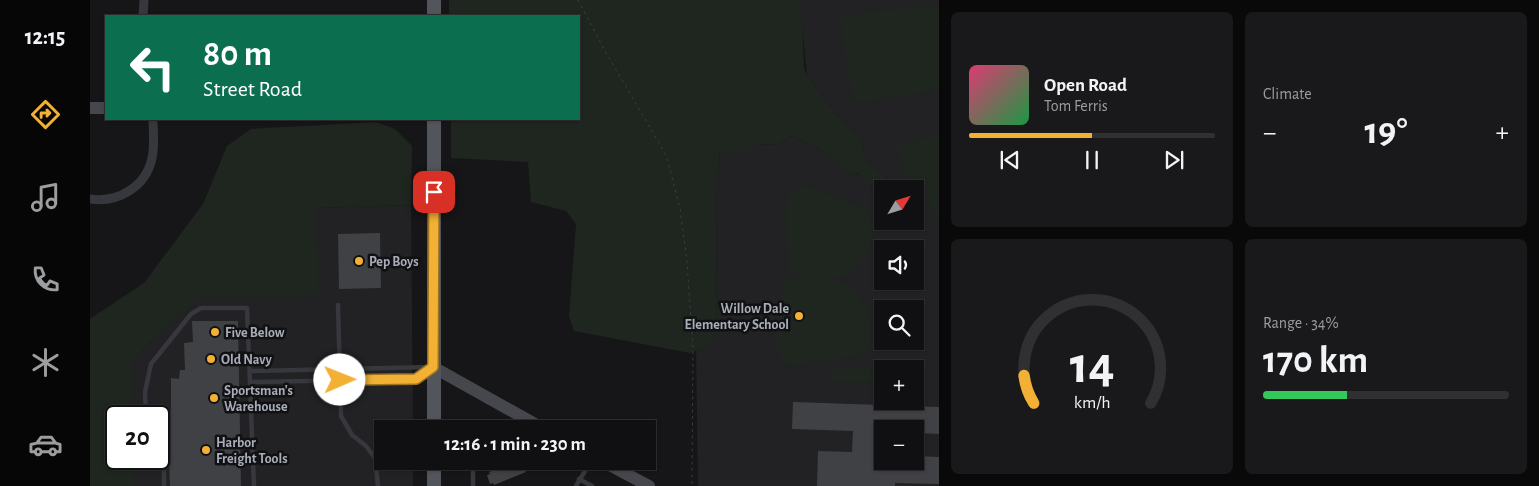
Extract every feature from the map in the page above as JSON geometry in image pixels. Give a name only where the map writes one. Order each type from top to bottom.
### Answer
[{"type":"main road","points":[[434,0],[434,15]]},
{"type":"main road","points":[[434,120],[434,420]]},
{"type":"main road","points":[[434,470],[434,486]]},
{"type":"street","points":[[143,15],[144,0]]},
{"type":"street","points":[[90,108],[105,108]]},
{"type":"street","points":[[90,199],[106,200],[117,198],[127,193],[142,180],[148,171],[153,153],[153,120]]},
{"type":"street","points":[[433,367],[528,420]]},
{"type":"street","points":[[614,470],[631,482],[649,486]]},
{"type":"lane","points":[[338,305],[342,416],[352,435],[366,446],[375,458],[378,486]]},
{"type":"lane","points":[[146,405],[145,392],[151,364],[191,314],[201,308],[247,308],[254,486]]},
{"type":"lane","points":[[250,370],[433,367]]},
{"type":"lane","points":[[251,382],[416,379],[433,367]]},
{"type":"lane","points":[[164,470],[164,486]]},
{"type":"lane","points":[[473,470],[473,486]]},
{"type":"lane","points":[[576,486],[585,470]]},
{"type":"lane","points":[[579,479],[592,486]]},
{"type":"path","points":[[578,0],[604,50],[666,156],[680,208],[687,262],[693,348],[692,486]]},
{"type":"shaded area","points":[[449,0],[801,0],[804,68],[807,75],[838,116],[861,137],[864,155],[869,162],[889,180],[874,180],[874,205],[871,188],[858,173],[852,174],[818,148],[791,136],[779,145],[755,144],[746,152],[720,151],[716,188],[717,323],[713,344],[690,353],[574,331],[569,316],[576,224],[566,211],[531,202],[528,162],[451,158],[451,120],[580,120],[580,15],[449,15]]},
{"type":"shaded area","name":"Willow Dale Elementary School","points":[[799,0],[939,0],[939,486],[698,486],[696,350],[713,344],[717,323],[716,188],[720,151],[749,148],[755,144],[779,145],[791,136],[818,148],[865,179],[871,188],[874,205],[874,230],[924,230],[924,180],[889,180],[864,155],[861,137],[838,116],[807,75]]},
{"type":"shaded area","points":[[939,5],[939,90],[853,103],[840,15]]},
{"type":"shaded area","points":[[376,122],[395,129],[412,146],[411,205],[315,208],[319,295],[202,297],[147,345],[132,363],[132,405],[105,405],[105,470],[133,470],[133,486],[90,486],[90,319],[144,283],[203,204],[227,146],[251,129]]},
{"type":"shaded area","points":[[939,135],[939,216],[924,200],[924,180],[910,180],[896,146]]},
{"type":"shaded area","points":[[804,185],[869,210],[872,219],[872,230],[869,250],[865,259],[851,273],[841,277],[830,278],[788,271],[785,202],[788,194]]},
{"type":"shaded area","points":[[411,205],[413,420],[374,420],[374,470],[413,470],[413,486],[133,486],[133,470],[170,470],[170,405],[132,405],[132,363],[147,345],[202,295],[315,208]]},
{"type":"shaded area","points":[[804,276],[838,281],[855,293],[867,312],[870,323],[870,344],[866,353],[791,367],[783,361],[775,350],[784,282]]},
{"type":"shaded area","points":[[880,356],[890,360],[875,360]]},
{"type":"shaded area","points":[[874,361],[874,382],[830,381],[833,371],[839,366],[865,368]]},
{"type":"building","name":"Pep Boys","points":[[380,233],[381,288],[339,289],[338,234]]},
{"type":"building","points":[[192,321],[238,321],[241,486],[170,486],[171,378],[179,379],[180,370],[185,370],[184,343],[193,342]]},
{"type":"building","points":[[793,402],[874,405],[874,410],[924,410],[924,406],[939,407],[939,434],[924,433],[924,420],[874,420],[874,470],[924,470],[924,456],[939,457],[939,484],[895,483],[895,486],[817,486],[818,451],[852,452],[853,431],[792,429]]},
{"type":"building","points":[[494,470],[525,470],[526,472],[494,485],[493,483],[490,484],[487,475],[490,474],[489,472]]},
{"type":"place","name":"Pep Boys","points":[[359,261]]},
{"type":"place","name":"Willow Dale Elementary School","points":[[799,316]]},
{"type":"place","name":"Five Below","points":[[215,332]]},
{"type":"place","name":"Old Navy","points":[[211,359]]},
{"type":"place","name":"Sportsman's Warehouse","points":[[214,398]]},
{"type":"place","name":"Harbor Freight Tools","points":[[206,450]]},
{"type":"route","points":[[340,380],[416,379],[433,367],[434,192]]}]
